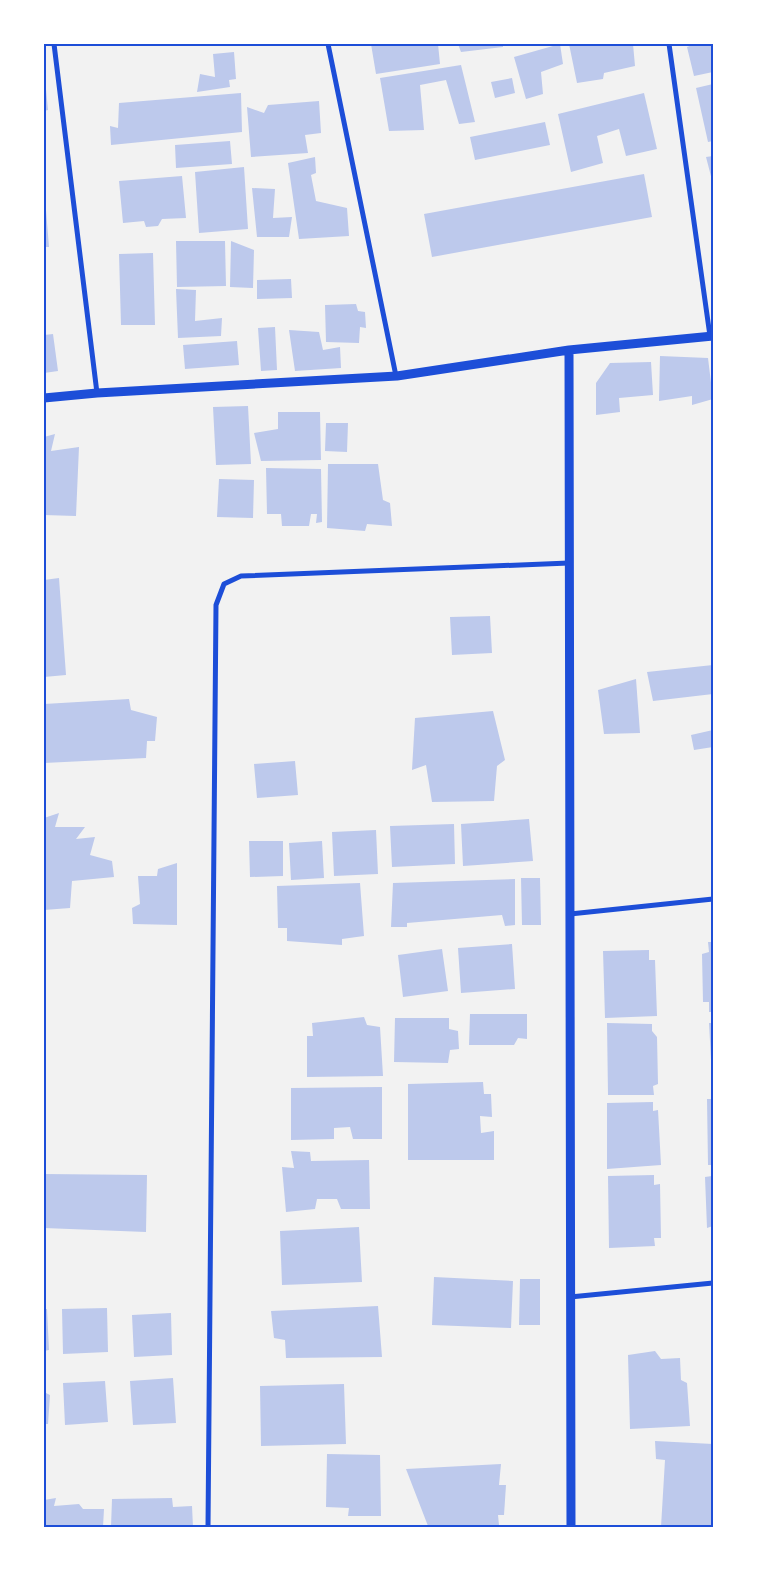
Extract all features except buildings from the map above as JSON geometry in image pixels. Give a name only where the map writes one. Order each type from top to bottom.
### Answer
[{"type":"street","points":[[54,44],[97,393]]},
{"type":"street","points":[[328,44],[396,376]]},
{"type":"street","points":[[44,398],[97,393],[396,376],[569,350],[712,336],[669,44]]},
{"type":"street","points":[[569,350],[571,1527]]},
{"type":"street","points":[[208,1527],[216,605],[224,584],[241,576],[569,563]]},
{"type":"street","points":[[570,914],[713,899]]},
{"type":"street","points":[[570,1297],[713,1283]]}]
